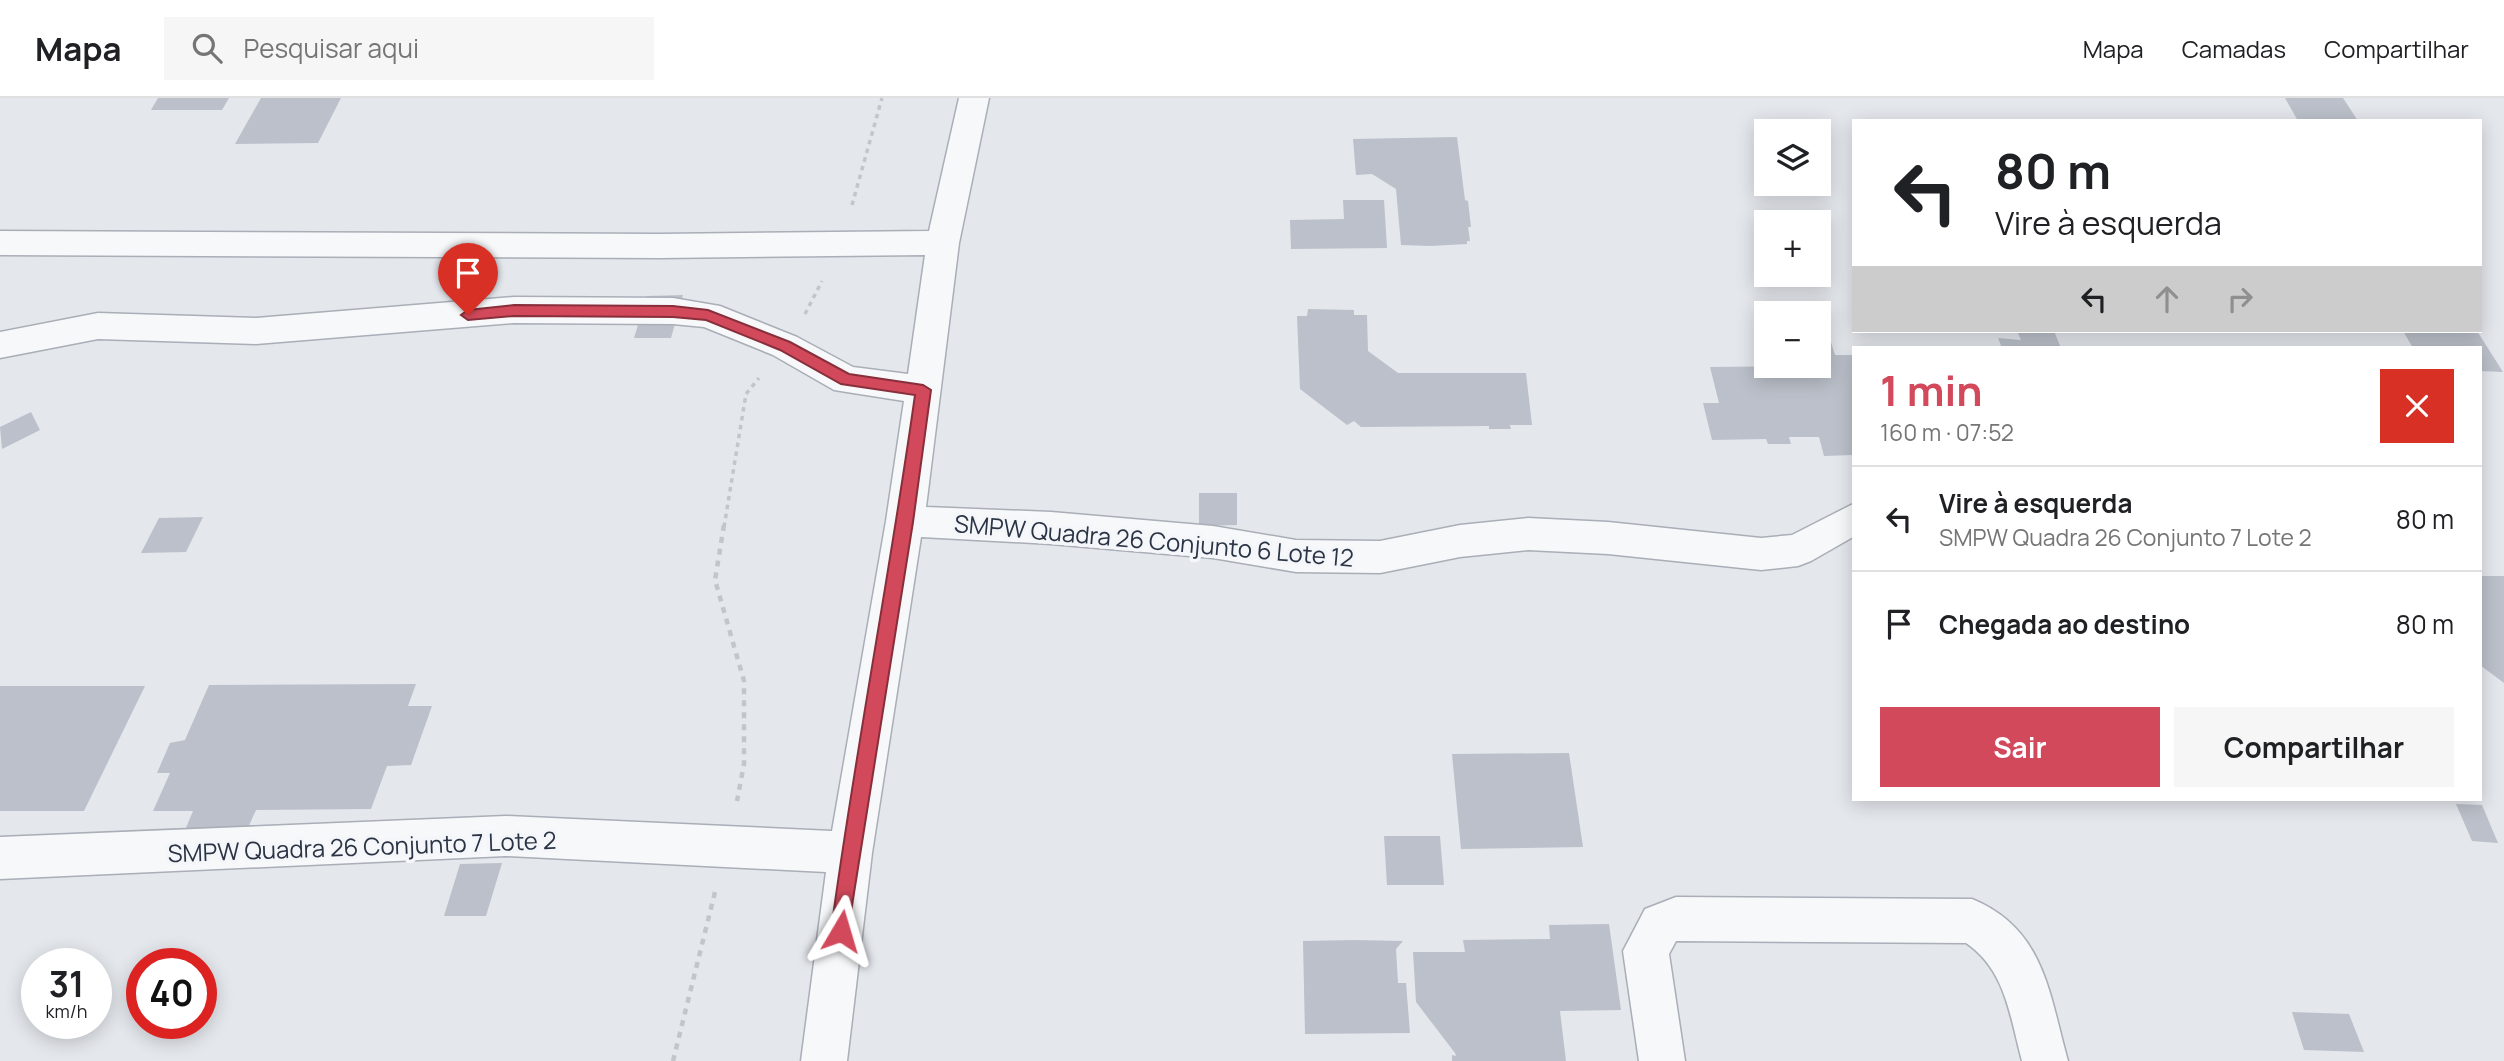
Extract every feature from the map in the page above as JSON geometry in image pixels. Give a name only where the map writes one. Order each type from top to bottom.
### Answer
[{"type":"street","points":[[824,1061],[850,853],[905,522],[943,243],[974,98]]},
{"type":"street","points":[[0,243],[660,246],[943,243]]},
{"type":"street","points":[[0,345],[98,326],[257,331],[528,310],[673,311],[708,315],[785,346],[846,380],[923,390]]},
{"type":"street","name":"SMPW Quadra 26 Conjunto 6 Lote 12","points":[[905,522],[1051,528],[1172,538],[1296,556],[1380,557],[1460,541],[1528,534],[1608,538],[1761,554],[1798,550],[1852,520]]},
{"type":"street","name":"SMPW Quadra 26 Conjunto 7 Lote 2","points":[[0,859],[506,836],[850,853]]},
{"type":"street","points":[[1662,1061],[1646,951],[1661,924],[1676,919],[1690,919],[1972,921],[1993,934],[2010,952],[2045,1061]]},
{"type":"path","points":[[673,1061],[727,846],[744,764],[744,681],[715,580],[746,394],[785,346],[842,244],[882,98]]},
{"type":"building","points":[[158,98],[229,98],[222,110],[151,110]]},
{"type":"building","points":[[261,98],[341,98],[318,143],[235,144]]},
{"type":"building","points":[[2285,98],[2343,98],[2357,119],[2297,119]]},
{"type":"building","points":[[1457,137],[1465,200],[1468,201],[1470,241],[1467,241],[1467,244],[1401,245],[1396,189],[1372,174],[1356,175],[1353,139]]},
{"type":"building","points":[[1343,200],[1384,200],[1387,248],[1291,249],[1290,220],[1344,219]]},
{"type":"building","points":[[683,295],[671,338],[634,338],[647,296]]},
{"type":"building","points":[[1308,309],[1354,310],[1354,315],[1367,315],[1368,351],[1398,373],[1526,373],[1532,425],[1510,425],[1511,429],[1489,429],[1489,426],[1361,427],[1354,421],[1347,425],[1300,389],[1297,316],[1307,316]]},
{"type":"building","points":[[2018,333],[2055,333],[2060,346],[2001,346],[1998,338],[2021,340]]},
{"type":"building","points":[[2404,333],[2478,333],[2503,372],[2482,371],[2482,346],[2412,346]]},
{"type":"building","points":[[1831,342],[1835,355],[1852,355],[1852,455],[1824,456],[1819,437],[1789,437],[1791,444],[1768,444],[1766,439],[1712,440],[1703,403],[1719,403],[1710,367],[1754,367],[1754,378],[1831,378]]},
{"type":"building","points":[[31,412],[40,430],[2,449],[0,427]]},
{"type":"building","points":[[1199,493],[1237,493],[1237,525],[1199,526]]},
{"type":"building","points":[[203,517],[186,552],[141,553],[159,518]]},
{"type":"building","points":[[2482,576],[2504,576],[2504,683],[2482,666]]},
{"type":"building","points":[[416,684],[408,706],[432,706],[411,765],[387,766],[371,809],[256,810],[247,830],[185,830],[193,811],[153,811],[170,773],[157,773],[170,743],[185,740],[209,685]]},
{"type":"building","points":[[0,686],[145,686],[84,811],[0,811]]},
{"type":"building","points":[[1569,753],[1583,847],[1461,849],[1452,754]]},
{"type":"building","points":[[2456,804],[2482,805],[2498,843],[2472,841]]},
{"type":"building","points":[[1384,836],[1440,836],[1444,885],[1387,885]]},
{"type":"building","points":[[502,863],[486,916],[444,916],[460,864]]},
{"type":"building","points":[[1609,924],[1621,1010],[1560,1011],[1566,1061],[1452,1061],[1452,1055],[1456,1056],[1455,1053],[1416,1002],[1413,952],[1465,952],[1463,940],[1550,939],[1549,925]]},
{"type":"building","points":[[1303,941],[1403,941],[1396,949],[1398,983],[1406,983],[1410,1033],[1305,1034]]},
{"type":"building","points":[[2292,1012],[2349,1014],[2364,1052],[2304,1050]]},
{"type":"route","points":[[468,315],[514,310],[673,311],[708,315],[785,346],[846,380],[923,390],[905,522],[850,853],[841,931]]}]
